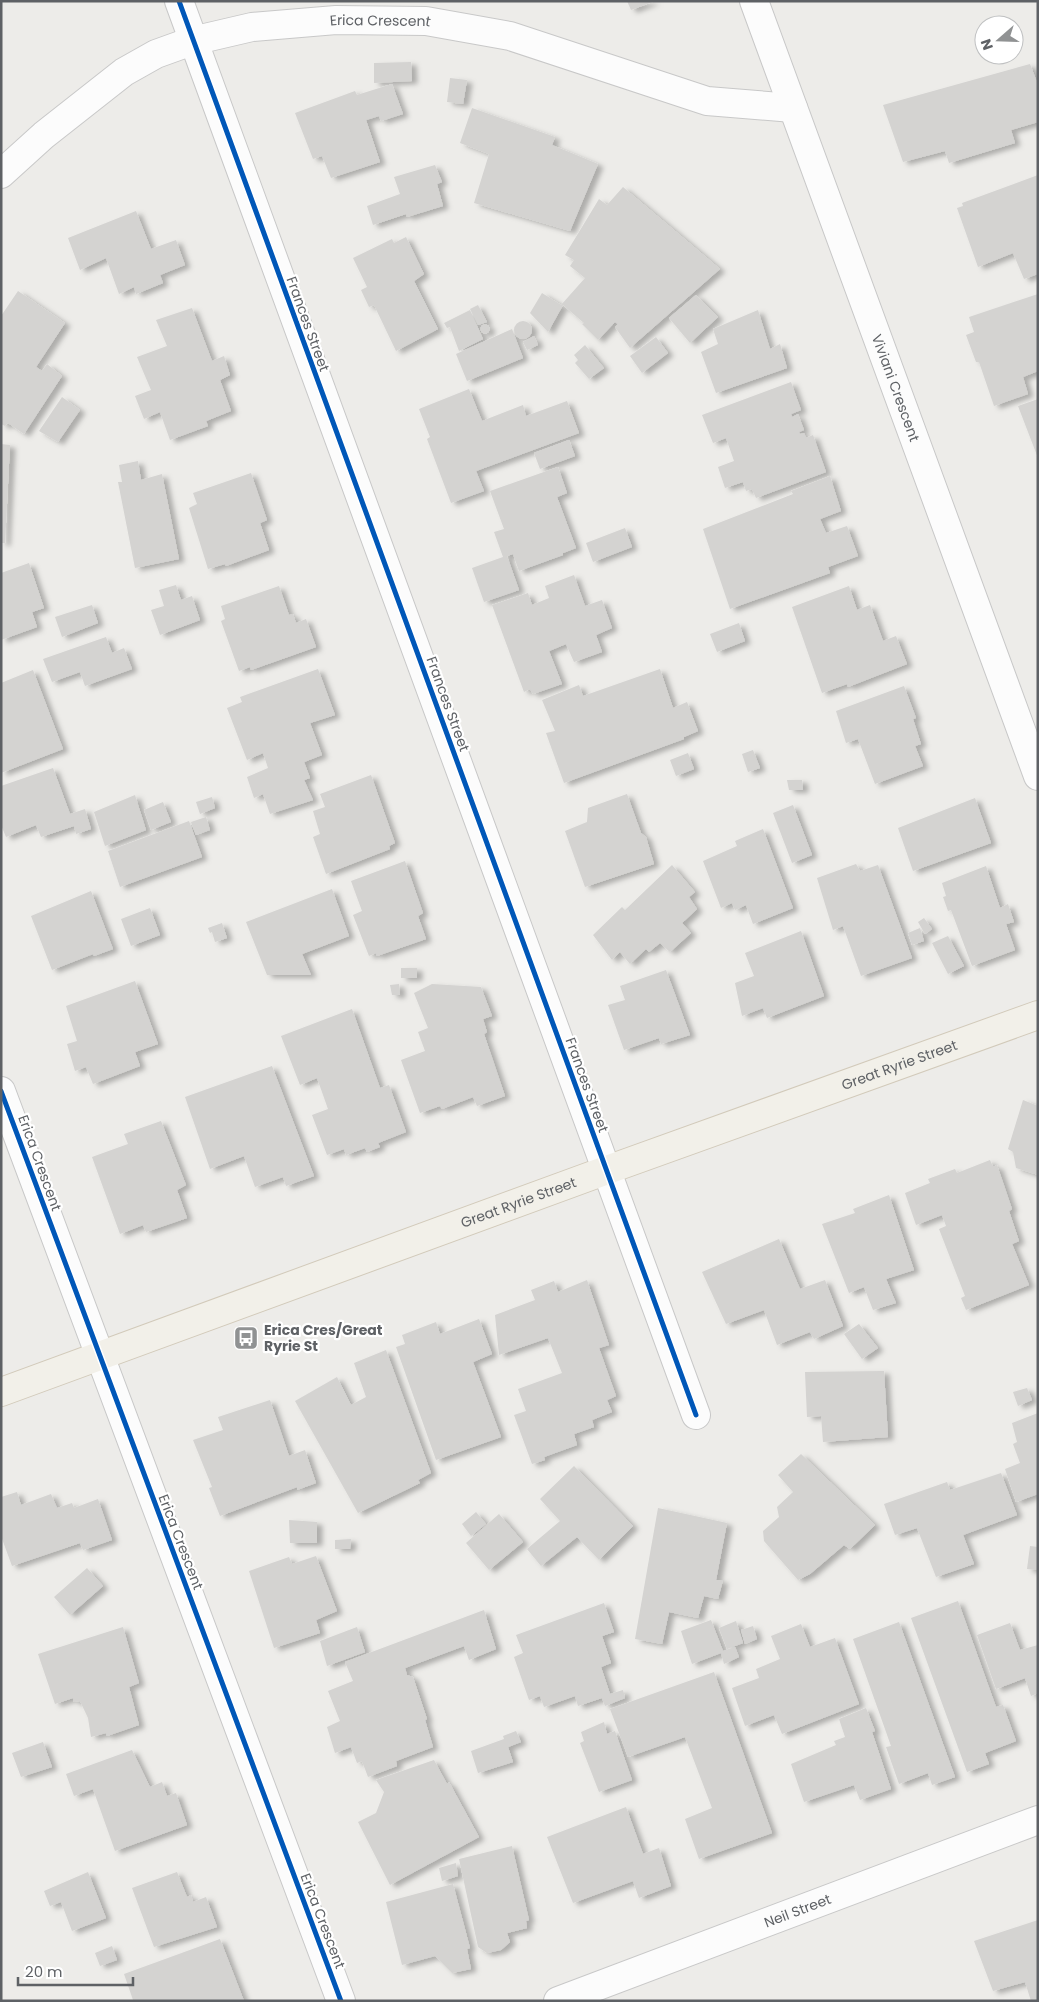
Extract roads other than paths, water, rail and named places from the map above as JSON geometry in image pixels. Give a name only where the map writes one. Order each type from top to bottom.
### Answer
[{"type":"main road","name":"Great Ryrie Street","points":[[1,1392],[1038,1014]]},
{"type":"street","name":"Frances Street","points":[[180,1],[192,41],[696,1415]]},
{"type":"street","name":"Viviani Crescent","points":[[754,1],[1038,776]]},
{"type":"street","name":"Erica Crescent","points":[[1,174],[44,135],[124,72],[156,54],[192,41],[252,27],[336,20],[426,21],[510,36],[707,102],[793,108]]},
{"type":"street","name":"Erica Crescent","points":[[1,1091],[341,2001]]},
{"type":"street","name":"Neil Street","points":[[558,2001],[1038,1820]]},
{"type":"place","name":"Erica Cres/Great Ryrie St","points":[[246,1338]]}]
